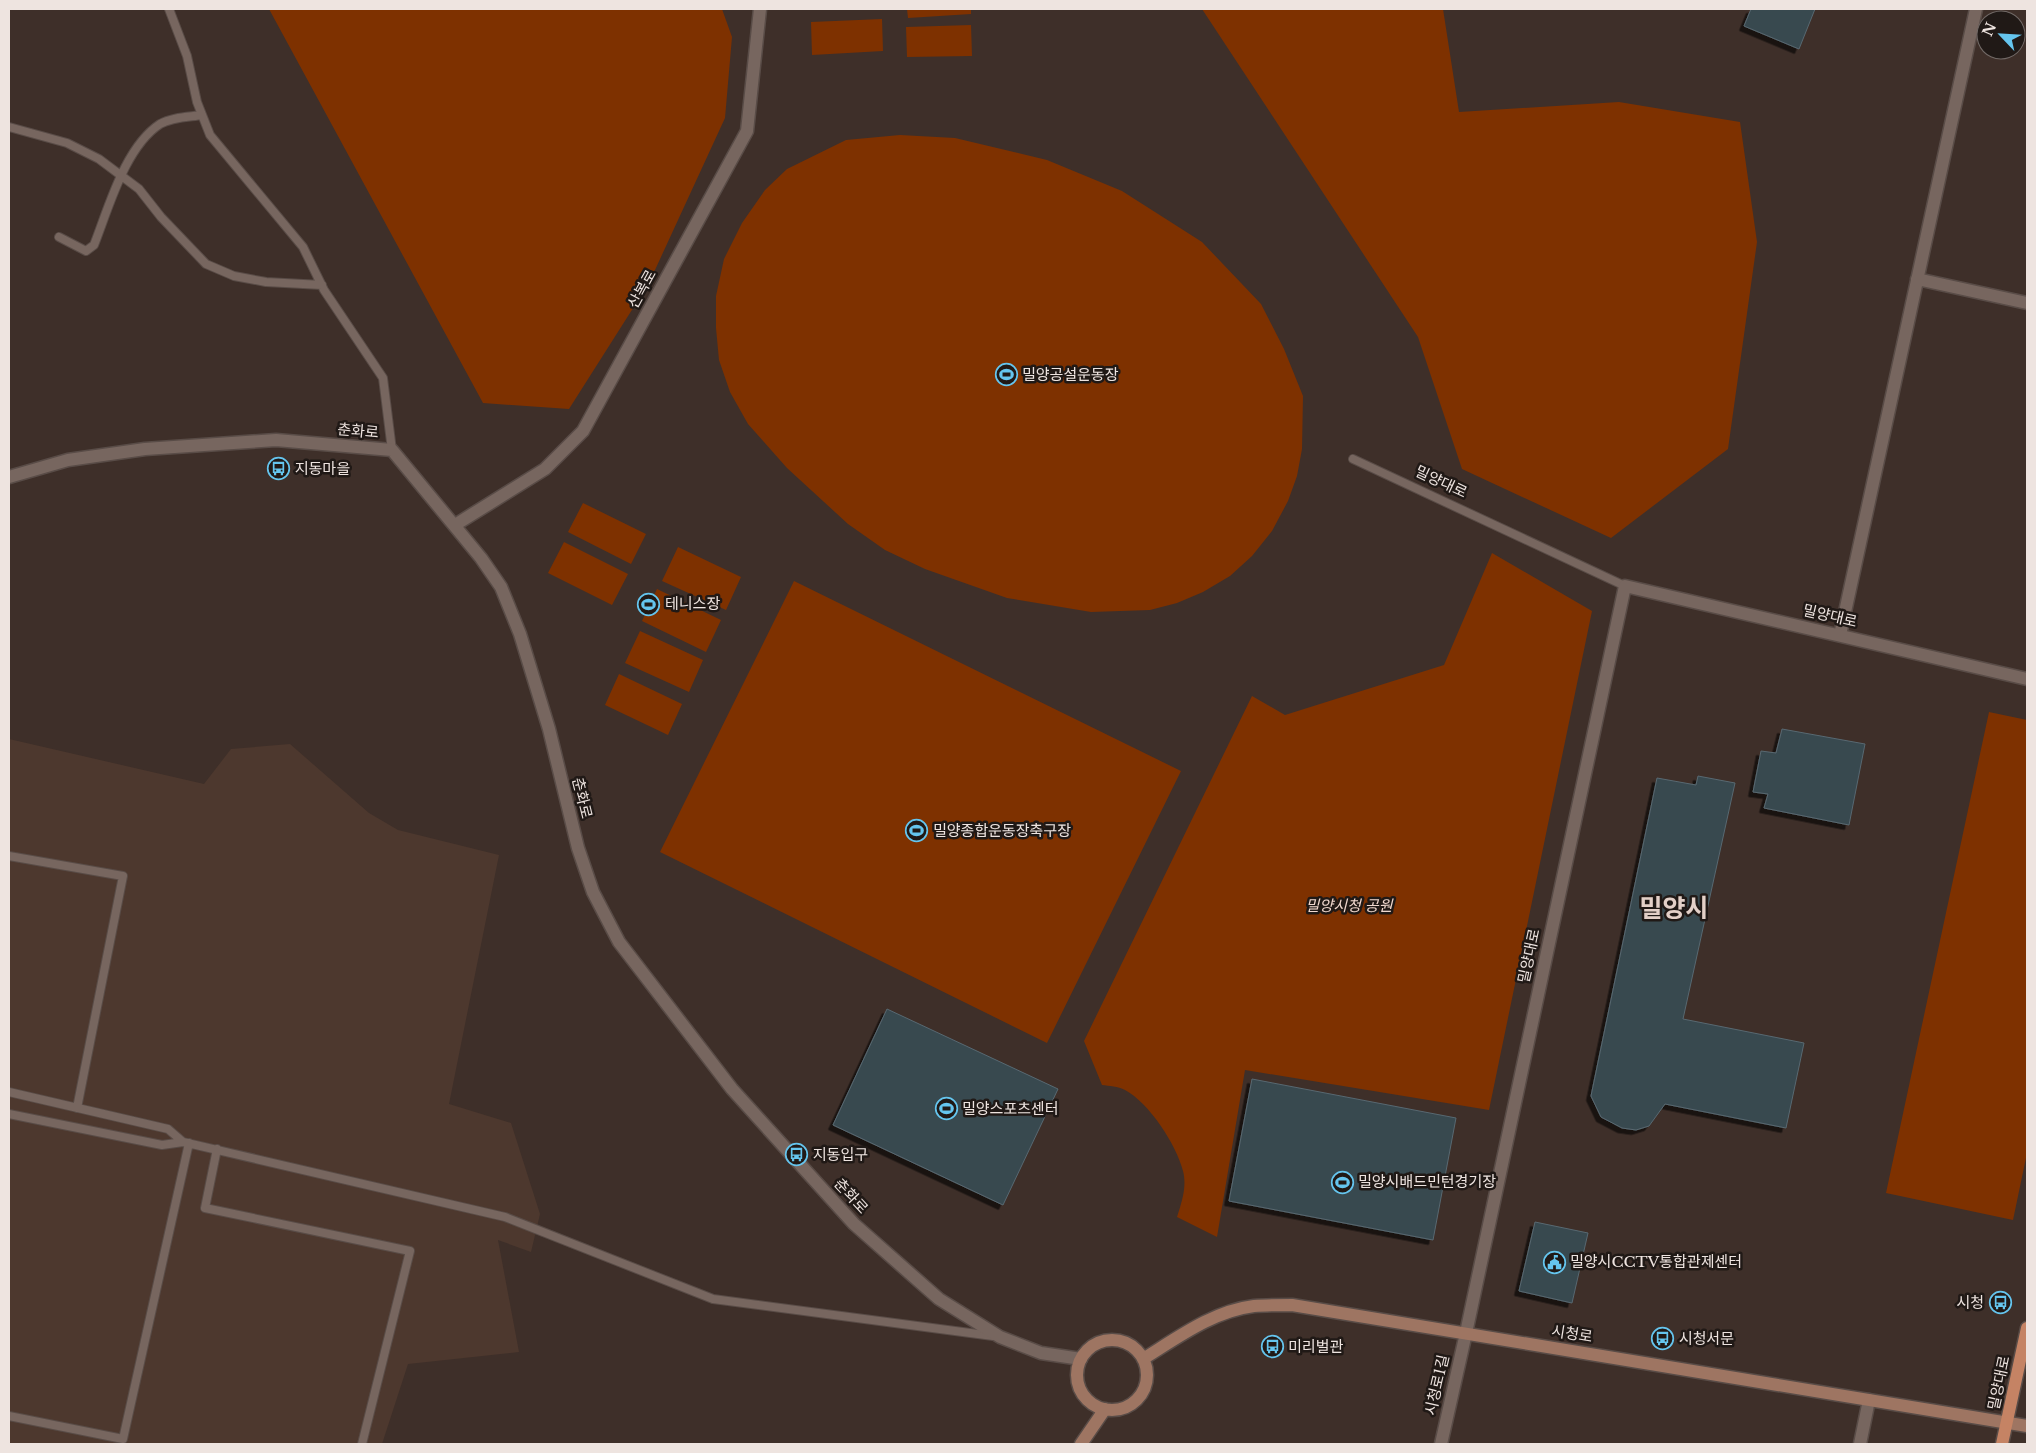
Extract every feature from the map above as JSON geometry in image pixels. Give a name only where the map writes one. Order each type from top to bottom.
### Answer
[{"type":"main road","name":"시청로","points":[[1143,1359],[1184,1333],[1222,1314],[1253,1306],[1292,1305],[2027,1426]]},
{"type":"main road","name":"밀양대로","points":[[2002,1444],[2027,1328]]},
{"type":"main road","points":[[1107,1340],[1118,1340],[1136,1350],[1143,1359],[1146,1381],[1136,1400],[1127,1406],[1116,1410],[1095,1406],[1086,1399],[1080,1390],[1077,1374],[1080,1358],[1096,1344],[1107,1340]]},
{"type":"main road","points":[[1080,1444],[1106,1409]]},
{"type":"street","name":"산복로","points":[[455,525],[545,469],[583,431],[748,131],[760,9]]},
{"type":"street","points":[[1840,635],[1976,9]]},
{"type":"street","points":[[1917,279],[2027,303]]},
{"type":"street","name":"춘화로","points":[[9,477],[68,460],[145,449],[276,440],[392,450],[455,525],[501,587],[520,634],[549,729],[578,848],[593,892],[620,942],[732,1089],[854,1224],[939,1299],[1000,1336],[1041,1353],[1080,1358]]},
{"type":"street","name":"밀양대로","points":[[1466,1333],[1625,586],[2027,679]]},
{"type":"street","name":"시청로1길","points":[[1441,1444],[1466,1333]]},
{"type":"street","points":[[1860,1444],[1869,1400]]},
{"type":"lane","points":[[168,9],[187,56],[202,116],[210,135],[303,247],[322,284],[383,378],[392,450]]},
{"type":"lane","points":[[59,237],[86,250],[94,245],[136,147],[160,124],[170,120],[202,116]]},
{"type":"lane","points":[[9,128],[67,143],[99,159],[139,189],[161,217],[206,264],[234,276],[266,282],[322,284]]},
{"type":"lane","name":"밀양대로","points":[[1353,459],[1625,586]]},
{"type":"lane","points":[[9,856],[123,876],[77,1108]]},
{"type":"lane","points":[[9,1092],[168,1129],[186,1142]]},
{"type":"lane","points":[[9,1114],[162,1145],[186,1142],[505,1217],[713,1299],[1000,1336]]},
{"type":"lane","points":[[9,1416],[122,1442],[186,1142]]},
{"type":"lane","points":[[217,1149],[205,1208],[410,1251],[362,1444]]},
{"type":"shaded area","points":[[9,739],[204,784],[231,749],[290,744],[369,813],[398,830],[499,855],[449,1104],[511,1123],[540,1214],[531,1252],[498,1240],[519,1352],[408,1364],[382,1444],[9,1444]]},
{"type":"green space","points":[[269,9],[722,9],[732,37],[725,118],[649,283],[569,409],[483,403]]},
{"type":"green space","points":[[907,9],[971,9],[971,14],[908,18]]},
{"type":"green space","points":[[1202,9],[1443,9],[1459,112],[1619,102],[1740,122],[1757,242],[1728,449],[1611,538],[1462,469],[1418,337]]},
{"type":"green space","points":[[882,19],[883,51],[812,55],[811,22]]},
{"type":"green space","points":[[971,25],[972,56],[907,57],[906,27]]},
{"type":"green space","points":[[900,135],[955,138],[1047,160],[1122,191],[1202,242],[1261,304],[1284,349],[1303,396],[1302,449],[1297,476],[1288,501],[1272,531],[1252,556],[1230,576],[1203,592],[1177,603],[1150,610],[1091,612],[1007,598],[925,569],[885,550],[848,524],[787,468],[748,424],[730,392],[719,360],[716,328],[716,296],[724,259],[742,223],[765,190],[787,169],[846,140]]},
{"type":"green space","points":[[583,503],[646,534],[631,564],[568,532]]},
{"type":"green space","points":[[564,542],[628,574],[612,605],[548,573]]},
{"type":"green space","points":[[678,547],[741,577],[726,610],[662,581]]},
{"type":"green space","name":"밀양시청 공원","points":[[1492,553],[1592,611],[1489,1110],[1245,1070],[1217,1237],[1177,1217],[1184,1188],[1183,1171],[1168,1137],[1152,1114],[1134,1096],[1114,1086],[1102,1085],[1084,1041],[1252,696],[1285,715],[1444,665]]},
{"type":"green space","points":[[794,581],[1181,771],[1047,1043],[660,852]]},
{"type":"green space","points":[[657,589],[721,620],[706,652],[642,621]]},
{"type":"green space","points":[[640,631],[703,660],[689,692],[625,663]]},
{"type":"green space","points":[[619,674],[682,704],[668,735],[605,705]]},
{"type":"green space","points":[[1989,712],[2027,720],[2027,1153],[2013,1220],[1886,1193]]},
{"type":"building","points":[[1751,9],[1815,9],[1799,49],[1744,26]]},
{"type":"building","points":[[1782,729],[1865,744],[1849,825],[1764,808],[1768,794],[1753,792],[1761,751],[1776,753]]},
{"type":"building","points":[[1698,776],[1735,783],[1683,1019],[1804,1043],[1786,1128],[1665,1104],[1649,1126],[1636,1130],[1622,1128],[1601,1117],[1591,1096],[1657,778],[1696,785]]},
{"type":"building","points":[[887,1009],[1058,1089],[1003,1205],[833,1125]]},
{"type":"building","points":[[1252,1079],[1456,1118],[1433,1240],[1229,1201]]},
{"type":"building","points":[[1535,1222],[1588,1233],[1572,1303],[1519,1291]]},
{"type":"place","name":"밀양공설운동장","points":[[1006,375]]},
{"type":"place","name":"지동마을","points":[[279,469]]},
{"type":"place","name":"테니스장","points":[[649,604]]},
{"type":"place","name":"밀양종합운동장축구장","points":[[917,831]]},
{"type":"place","name":"밀양스포츠센터","points":[[946,1109]]},
{"type":"place","name":"지동입구","points":[[797,1155]]},
{"type":"place","name":"밀양시배드민턴경기장","points":[[1342,1182]]},
{"type":"place","name":"밀양시CCTV통합관제센터","points":[[1554,1262]]},
{"type":"place","name":"시청","points":[[2000,1303]]},
{"type":"place","name":"시청서문","points":[[1663,1339]]},
{"type":"place","name":"미리벌관","points":[[1272,1347]]},
{"type":"district","name":"밀양시","points":[[1674,908]]}]
